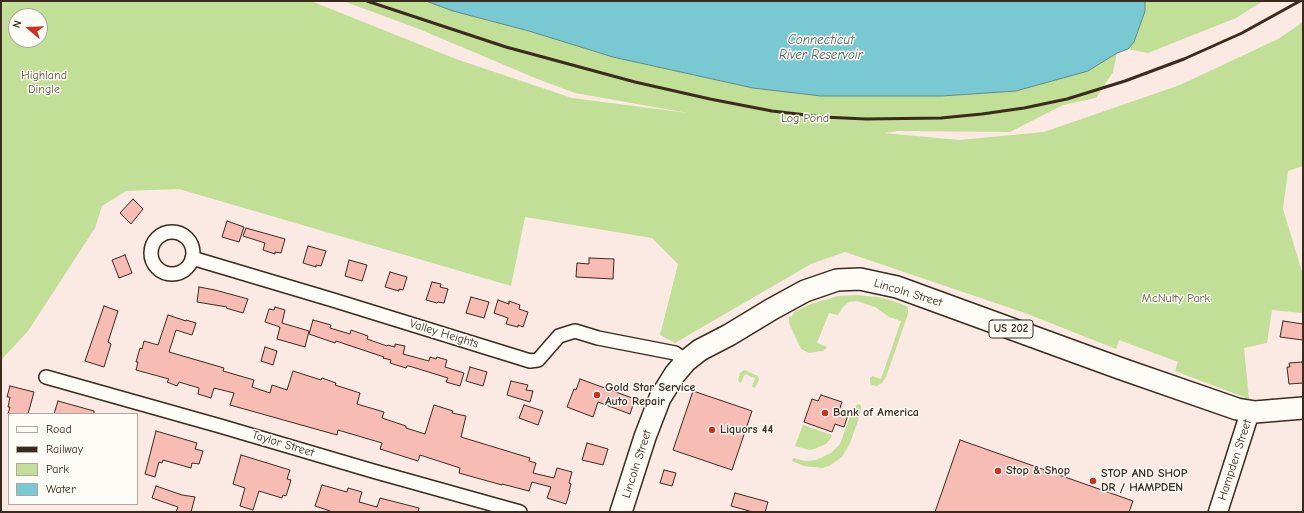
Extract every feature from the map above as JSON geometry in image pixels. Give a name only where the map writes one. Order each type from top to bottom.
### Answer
[{"type":"main road","name":"Lincoln Street","points":[[621,512],[645,437],[660,398],[675,374],[686,361],[700,350],[729,335],[805,290],[837,280],[860,279],[897,287],[1148,379],[1215,402],[1250,412]]},
{"type":"main road","name":"Hampden Street","points":[[1218,512],[1250,412],[1303,408]]},
{"type":"street","name":"Valley Heights","points":[[192,258],[530,361],[538,360],[558,336],[575,332],[675,353],[686,361]]},
{"type":"street","name":"Taylor Street","points":[[46,377],[520,512]]},
{"type":"green space","points":[[1,1],[311,1],[456,59],[572,98],[688,113],[575,93],[535,78],[419,29],[343,1],[426,1],[453,11],[529,31],[613,57],[753,88],[821,96],[942,96],[1016,91],[1088,71],[1117,53],[1113,72],[1096,98],[1063,105],[1010,132],[898,131],[884,133],[959,140],[1044,132],[1180,85],[1278,39],[1303,22],[1303,166],[1288,171],[1283,209],[1303,275],[1303,313],[1272,310],[1267,343],[1244,348],[1249,399],[1175,371],[1178,362],[1119,340],[1116,349],[1025,313],[845,252],[811,264],[675,343],[660,335],[678,264],[652,238],[525,217],[511,286],[179,189],[126,191],[102,206],[95,228],[28,331],[1,360]]},
{"type":"green space","points":[[1145,1],[1263,1],[1236,18],[1148,53],[1128,49],[1134,42],[1145,11]]},
{"type":"green space","points":[[856,295],[890,300],[907,306],[908,309],[908,314],[886,377],[882,383],[877,386],[870,383],[870,378],[872,376],[881,379],[901,321],[889,317],[875,307],[857,301],[849,302],[843,307],[838,315],[829,313],[817,343],[827,347],[826,349],[809,353],[801,349],[789,323],[789,316],[792,317],[794,312],[811,304],[838,296]]},
{"type":"green space","points":[[744,370],[758,376],[759,380],[755,388],[752,387],[755,378],[745,374],[741,383],[738,381],[740,373]]},
{"type":"green space","points":[[858,404],[861,405],[861,412],[850,443],[842,457],[829,466],[822,468],[804,466],[792,461],[793,458],[805,461],[816,460],[831,453],[840,444],[853,408]]},
{"type":"green space","points":[[803,425],[832,435],[831,438],[826,444],[814,449],[809,450],[795,446]]},
{"type":"water","name":"Connecticut River Reservoir","points":[[426,1],[1145,1],[1145,11],[1134,42],[1128,49],[1117,53],[1088,71],[1016,91],[942,96],[821,96],[753,88],[613,57],[529,31],[453,11]]},
{"type":"building","points":[[133,199],[143,209],[131,224],[120,213]]},
{"type":"building","points":[[227,221],[244,227],[239,242],[222,237]]},
{"type":"building","points":[[246,228],[285,239],[281,253],[275,252],[275,254],[263,250],[265,243],[243,236]]},
{"type":"building","points":[[308,246],[326,251],[321,266],[316,265],[316,267],[303,263]]},
{"type":"building","points":[[125,255],[132,273],[119,278],[112,260]]},
{"type":"building","points":[[589,258],[614,259],[613,279],[576,277],[577,263],[589,264]]},
{"type":"building","points":[[349,260],[367,265],[362,281],[345,276]]},
{"type":"building","points":[[390,272],[407,277],[403,290],[399,289],[399,291],[385,287]]},
{"type":"building","points":[[432,282],[441,284],[440,287],[448,289],[444,303],[426,300]]},
{"type":"building","points":[[199,287],[248,299],[243,313],[226,308],[227,307],[197,302]]},
{"type":"building","points":[[471,297],[489,302],[484,318],[466,313]]},
{"type":"building","points":[[498,300],[509,304],[509,301],[520,305],[519,309],[528,312],[523,327],[506,324],[508,318],[494,313]]},
{"type":"building","points":[[104,306],[118,311],[108,342],[111,344],[104,367],[85,361]]},
{"type":"building","points":[[275,307],[285,310],[282,323],[309,331],[305,347],[277,339],[280,327],[265,322],[269,309],[274,310]]},
{"type":"building","points":[[168,315],[196,323],[192,335],[176,330],[169,352],[224,368],[223,371],[254,380],[252,387],[270,393],[272,385],[287,390],[293,371],[321,380],[322,378],[336,383],[335,385],[360,393],[357,404],[384,412],[382,418],[425,434],[434,405],[453,411],[452,413],[466,416],[461,437],[530,458],[529,461],[536,463],[533,473],[554,478],[557,468],[572,472],[569,483],[571,484],[570,491],[566,504],[547,498],[551,487],[532,482],[529,491],[459,473],[460,468],[420,455],[418,461],[380,449],[382,443],[338,430],[337,435],[230,405],[234,393],[214,388],[211,398],[198,394],[199,388],[179,382],[177,386],[167,382],[169,379],[136,370],[138,362],[136,362],[140,348],[142,349],[144,341],[158,345]]},
{"type":"building","points":[[313,320],[331,325],[330,328],[350,334],[351,330],[368,336],[367,339],[387,346],[395,347],[395,344],[405,346],[403,354],[429,361],[430,357],[436,359],[437,357],[447,360],[445,367],[464,373],[460,386],[446,382],[448,378],[409,366],[406,368],[390,363],[391,360],[383,358],[384,357],[336,341],[335,343],[309,334]]},
{"type":"building","points":[[1283,321],[1303,324],[1303,340],[1280,337]]},
{"type":"building","points":[[265,347],[277,351],[273,365],[261,361]]},
{"type":"building","points":[[1302,362],[1303,383],[1289,384],[1287,367],[1290,367],[1289,363]]},
{"type":"building","points":[[470,367],[487,372],[483,386],[466,381]]},
{"type":"building","name":"Gold Star Service Auto Repair","points":[[580,379],[635,399],[630,414],[598,402],[593,417],[567,407],[574,389],[576,390]]},
{"type":"building","points":[[511,381],[528,385],[526,390],[533,391],[530,402],[507,395]]},
{"type":"building","points":[[10,386],[34,392],[28,413],[8,413],[10,397],[7,397]]},
{"type":"building","name":"Liquors 44","points":[[693,391],[752,411],[732,470],[673,450]]},
{"type":"building","name":"Bank of America","points":[[821,395],[842,402],[839,411],[848,415],[844,427],[835,424],[832,432],[804,422],[812,399],[818,401]]},
{"type":"building","points":[[58,401],[94,411],[94,413],[54,413]]},
{"type":"building","points":[[524,405],[543,411],[538,425],[519,418]]},
{"type":"building","points":[[156,431],[197,443],[195,449],[203,451],[199,464],[192,463],[191,468],[163,460],[162,463],[159,462],[155,477],[145,474]]},
{"type":"building","name":"Stop & Shop","points":[[960,440],[1133,501],[1129,512],[935,512]]},
{"type":"building","points":[[587,443],[608,449],[603,465],[582,460]]},
{"type":"building","points":[[241,455],[290,470],[287,479],[291,480],[286,496],[283,495],[282,498],[259,491],[253,510],[240,506],[245,488],[233,484]]},
{"type":"building","points":[[664,470],[676,473],[672,486],[660,483]]},
{"type":"building","points":[[322,485],[347,492],[348,488],[362,492],[359,502],[377,507],[380,498],[419,508],[418,512],[333,512],[315,506]]},
{"type":"building","points":[[156,486],[182,495],[195,497],[191,512],[176,512],[178,507],[152,498]]},
{"type":"building","points":[[735,493],[768,502],[765,512],[753,512],[731,506]]},
{"type":"railway","points":[[367,1],[506,47],[635,82],[772,111],[823,117],[866,119],[941,118],[982,114],[1024,108],[1067,99],[1125,81],[1184,59],[1242,33],[1300,1]]},
{"type":"place","name":"Gold Star Service Auto Repair","points":[[597,395]]},
{"type":"place","name":"Bank of America","points":[[825,413]]},
{"type":"place","name":"Liquors 44","points":[[712,430]]},
{"type":"place","name":"Stop & Shop","points":[[998,471]]},
{"type":"place","name":"STOP AND SHOP DR / HAMPDEN","points":[[1093,481]]},
{"type":"park label","name":"Highland Dingle","points":[[44,83]]},
{"type":"park label","name":"Log Pond","points":[[805,119]]},
{"type":"park label","name":"McNulty Park","points":[[1176,299]]}]
